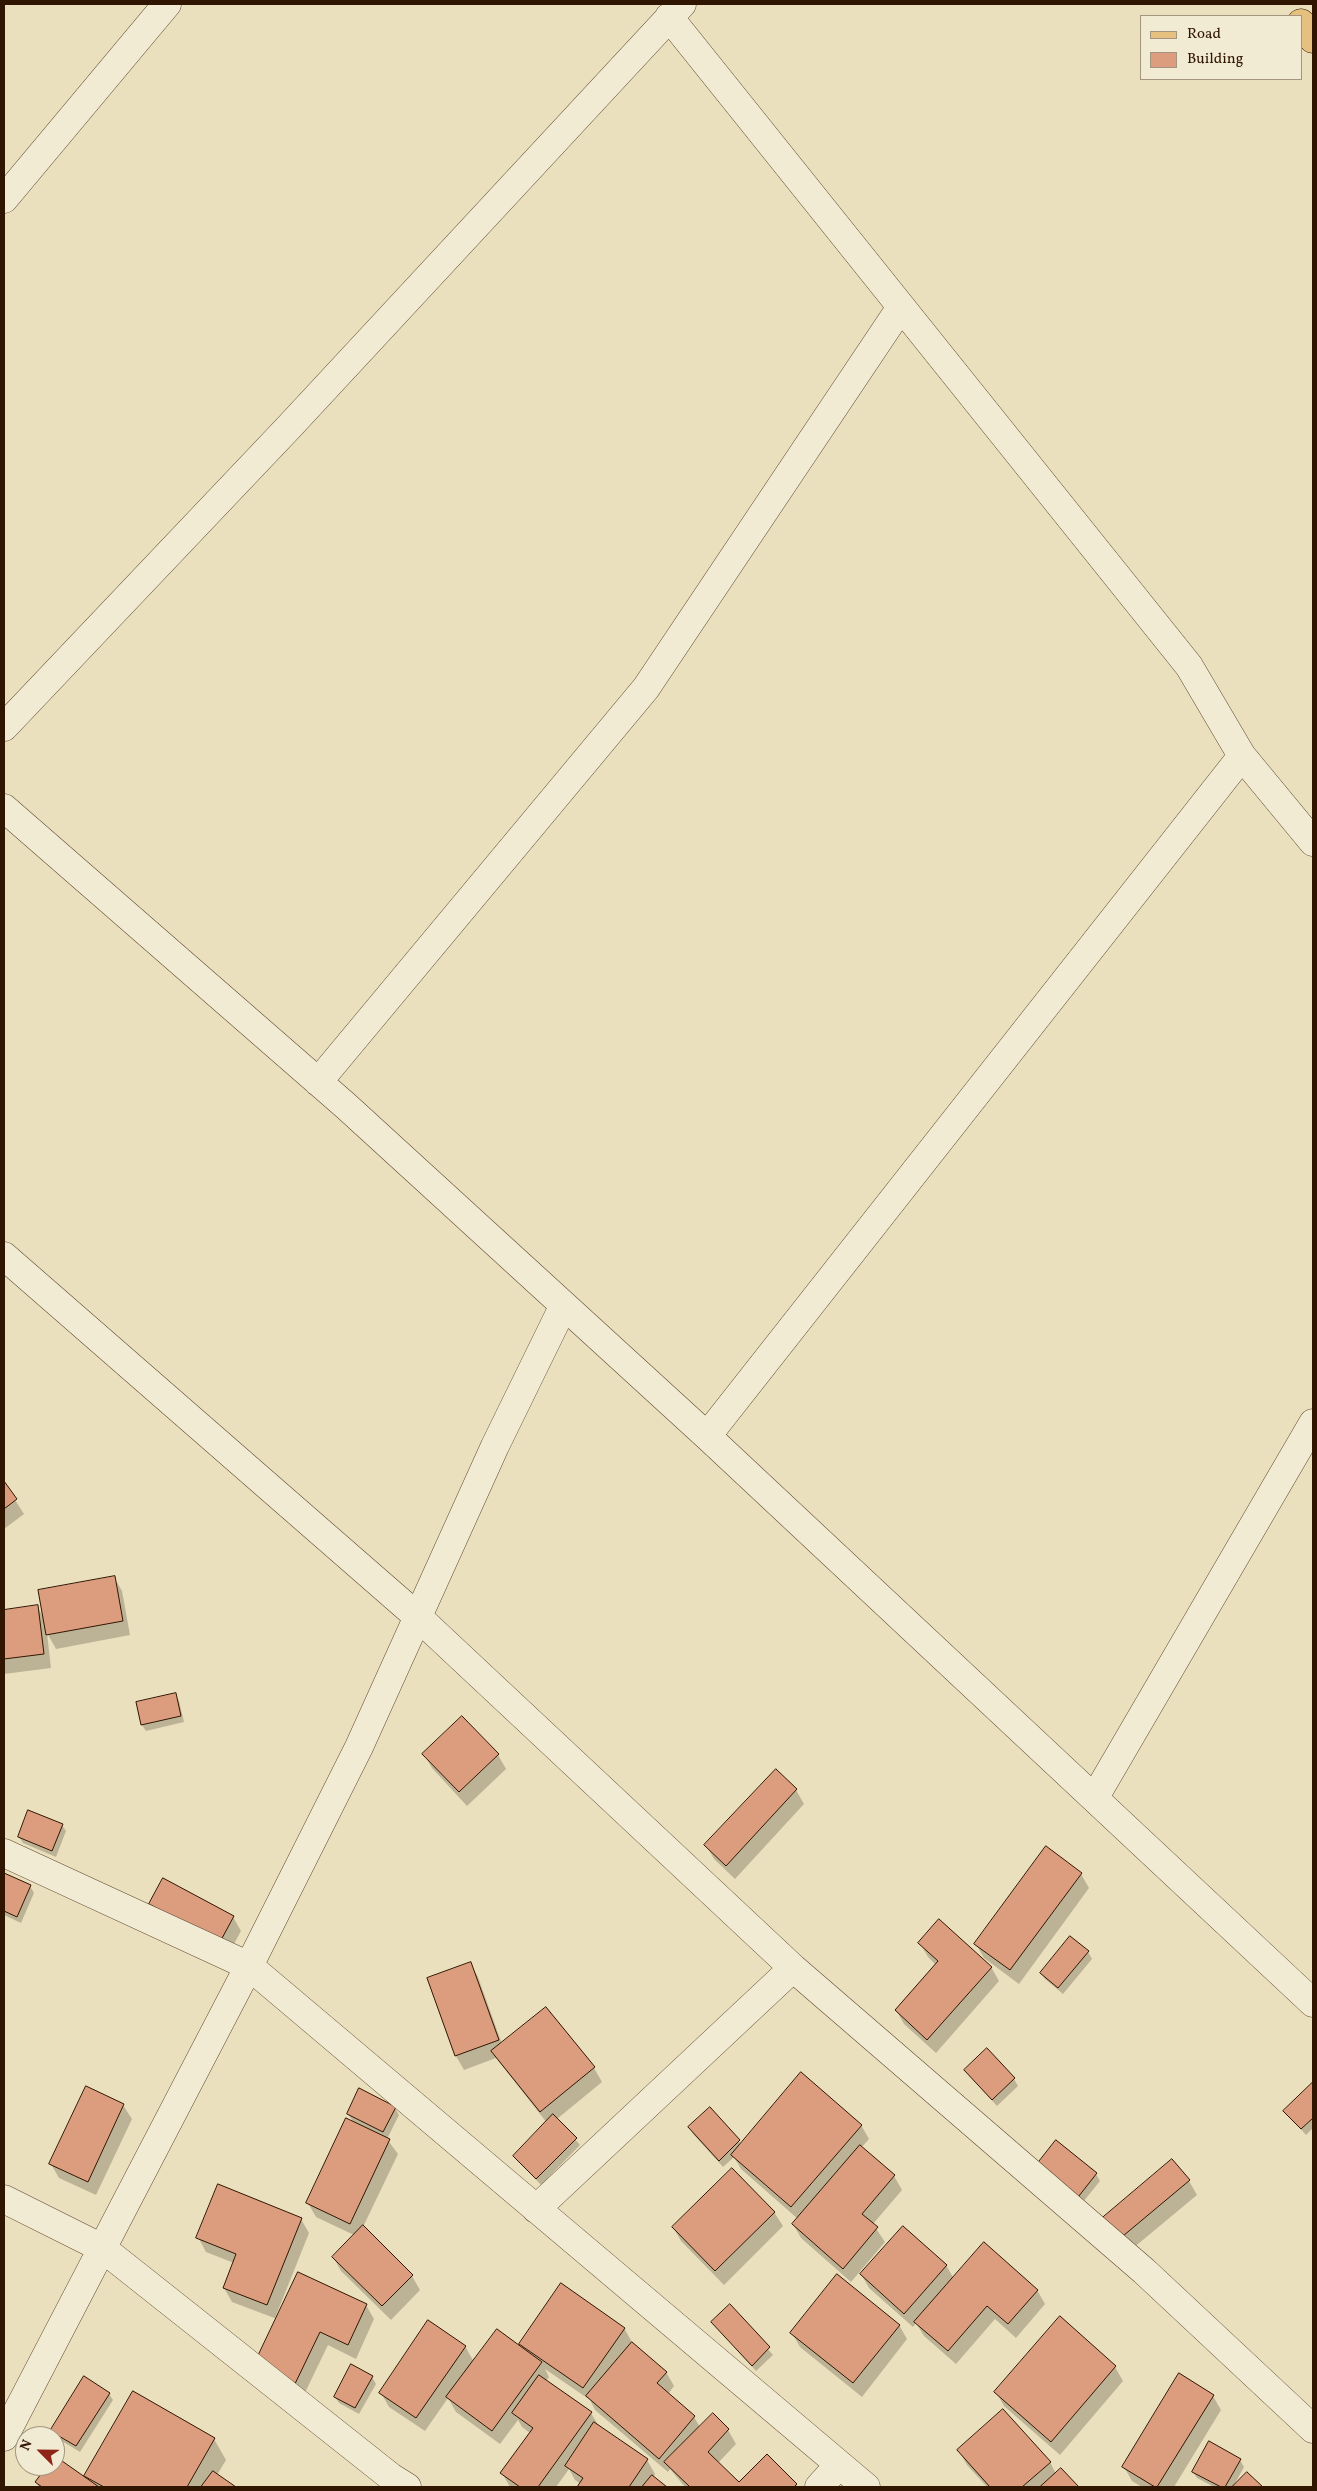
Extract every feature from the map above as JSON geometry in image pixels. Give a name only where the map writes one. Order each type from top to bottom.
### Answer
[{"type":"main road","points":[[1287,4],[1295,15]]},
{"type":"main road","points":[[1302,24],[1313,39]]},
{"type":"street","points":[[4,199],[167,4]]},
{"type":"street","points":[[4,727],[290,427],[675,10],[902,307],[1190,666],[1242,756],[1313,842]]},
{"type":"street","points":[[318,1082],[646,688],[902,307]]},
{"type":"street","points":[[706,1436],[1242,756]]},
{"type":"street","points":[[4,808],[318,1082],[706,1436],[1095,1797],[1313,2003]]},
{"type":"street","points":[[4,1256],[418,1618],[794,1968],[1144,2271],[1313,2429]]},
{"type":"street","points":[[4,2437],[249,1966],[359,1747],[496,1446],[563,1307]]},
{"type":"street","points":[[1095,1797],[1313,1423]]},
{"type":"street","points":[[4,1853],[249,1966],[866,2487]]},
{"type":"street","points":[[536,2209],[794,1968]]},
{"type":"street","points":[[4,2200],[102,2248],[391,2477],[407,2487]]},
{"type":"street","points":[[819,2487],[839,2465]]},
{"type":"building","points":[[4,1481],[17,1499],[4,1509]]},
{"type":"building","points":[[115,1576],[123,1621],[46,1635],[38,1590]]},
{"type":"building","points":[[38,1605],[44,1654],[4,1659],[4,1610]]},
{"type":"building","points":[[176,1693],[181,1716],[141,1725],[136,1702]]},
{"type":"building","points":[[462,1716],[499,1754],[459,1792],[422,1754]]},
{"type":"building","points":[[776,1769],[797,1789],[726,1866],[704,1845]]},
{"type":"building","points":[[28,1810],[63,1824],[52,1851],[18,1837]]},
{"type":"building","points":[[1046,1846],[1082,1873],[1010,1970],[974,1944]]},
{"type":"building","points":[[4,1873],[31,1885],[17,1917],[4,1911]]},
{"type":"building","points":[[163,1878],[234,1916],[220,1942],[149,1904]]},
{"type":"building","points":[[939,1919],[992,1967],[927,2040],[895,2010],[938,1961],[918,1943]]},
{"type":"building","points":[[1070,1936],[1089,1951],[1058,1988],[1040,1973]]},
{"type":"building","points":[[471,1962],[499,2040],[455,2056],[427,1978]]},
{"type":"building","points":[[546,2007],[595,2067],[540,2112],[491,2051]]},
{"type":"building","points":[[987,2048],[1015,2078],[992,2100],[964,2070]]},
{"type":"building","points":[[801,2072],[862,2125],[791,2207],[731,2155]]},
{"type":"building","points":[[1313,2082],[1313,2118],[1301,2129],[1283,2111]]},
{"type":"building","points":[[86,2086],[124,2104],[88,2182],[49,2164]]},
{"type":"building","points":[[359,2088],[396,2107],[383,2132],[347,2114]]},
{"type":"building","points":[[710,2107],[740,2140],[719,2161],[688,2127]]},
{"type":"building","points":[[553,2114],[577,2138],[536,2179],[513,2156]]},
{"type":"building","points":[[346,2118],[390,2139],[350,2224],[306,2203]]},
{"type":"building","points":[[1056,2140],[1097,2173],[1075,2201],[1034,2168]]},
{"type":"building","points":[[860,2145],[895,2175],[862,2214],[878,2227],[843,2269],[792,2224]]},
{"type":"building","points":[[1172,2159],[1190,2180],[1111,2246],[1094,2225]]},
{"type":"building","points":[[732,2168],[775,2212],[715,2271],[672,2227]]},
{"type":"building","points":[[218,2184],[302,2218],[267,2305],[223,2288],[236,2254],[196,2238]]},
{"type":"building","points":[[363,2225],[413,2275],[382,2306],[332,2257]]},
{"type":"building","points":[[903,2226],[947,2265],[904,2314],[860,2274]]},
{"type":"building","points":[[984,2242],[1038,2290],[1008,2324],[987,2306],[948,2351],[914,2322]]},
{"type":"building","points":[[298,2272],[367,2304],[348,2345],[320,2332],[292,2390],[251,2371]]},
{"type":"building","points":[[837,2274],[900,2325],[853,2383],[790,2333]]},
{"type":"building","points":[[561,2283],[625,2328],[583,2388],[519,2344]]},
{"type":"building","points":[[730,2304],[770,2347],[752,2366],[711,2322]]},
{"type":"building","points":[[1060,2316],[1116,2366],[1051,2442],[994,2392]]},
{"type":"building","points":[[428,2320],[466,2346],[416,2418],[379,2393]]},
{"type":"building","points":[[497,2329],[542,2362],[492,2431],[446,2397]]},
{"type":"building","points":[[632,2342],[667,2372],[657,2383],[695,2416],[659,2459],[586,2396]]},
{"type":"building","points":[[351,2364],[373,2376],[355,2408],[334,2397]]},
{"type":"building","points":[[1179,2373],[1214,2395],[1157,2487],[1155,2487],[1122,2467]]},
{"type":"building","points":[[539,2375],[592,2412],[538,2487],[520,2487],[500,2473],[533,2428],[512,2413]]},
{"type":"building","points":[[84,2376],[110,2393],[76,2446],[65,2440],[65,2426],[53,2426]]},
{"type":"building","points":[[133,2391],[215,2438],[187,2487],[104,2487],[84,2476]]},
{"type":"building","points":[[1003,2409],[1051,2462],[1022,2487],[990,2487],[957,2450]]},
{"type":"building","points":[[713,2413],[729,2429],[708,2452],[739,2482],[767,2454],[797,2484],[794,2487],[690,2487],[664,2462]]},
{"type":"building","points":[[594,2422],[648,2459],[629,2487],[577,2487],[583,2478],[565,2466]]},
{"type":"building","points":[[1209,2441],[1241,2459],[1225,2487],[1221,2487],[1192,2472]]},
{"type":"building","points":[[65,2463],[99,2487],[42,2487],[35,2482],[40,2476],[65,2476]]},
{"type":"building","points":[[1061,2468],[1079,2487],[1040,2487]]},
{"type":"building","points":[[213,2471],[236,2487],[201,2487]]},
{"type":"building","points":[[1247,2472],[1263,2487],[1232,2487]]},
{"type":"building","points":[[652,2475],[667,2487],[642,2487]]}]
